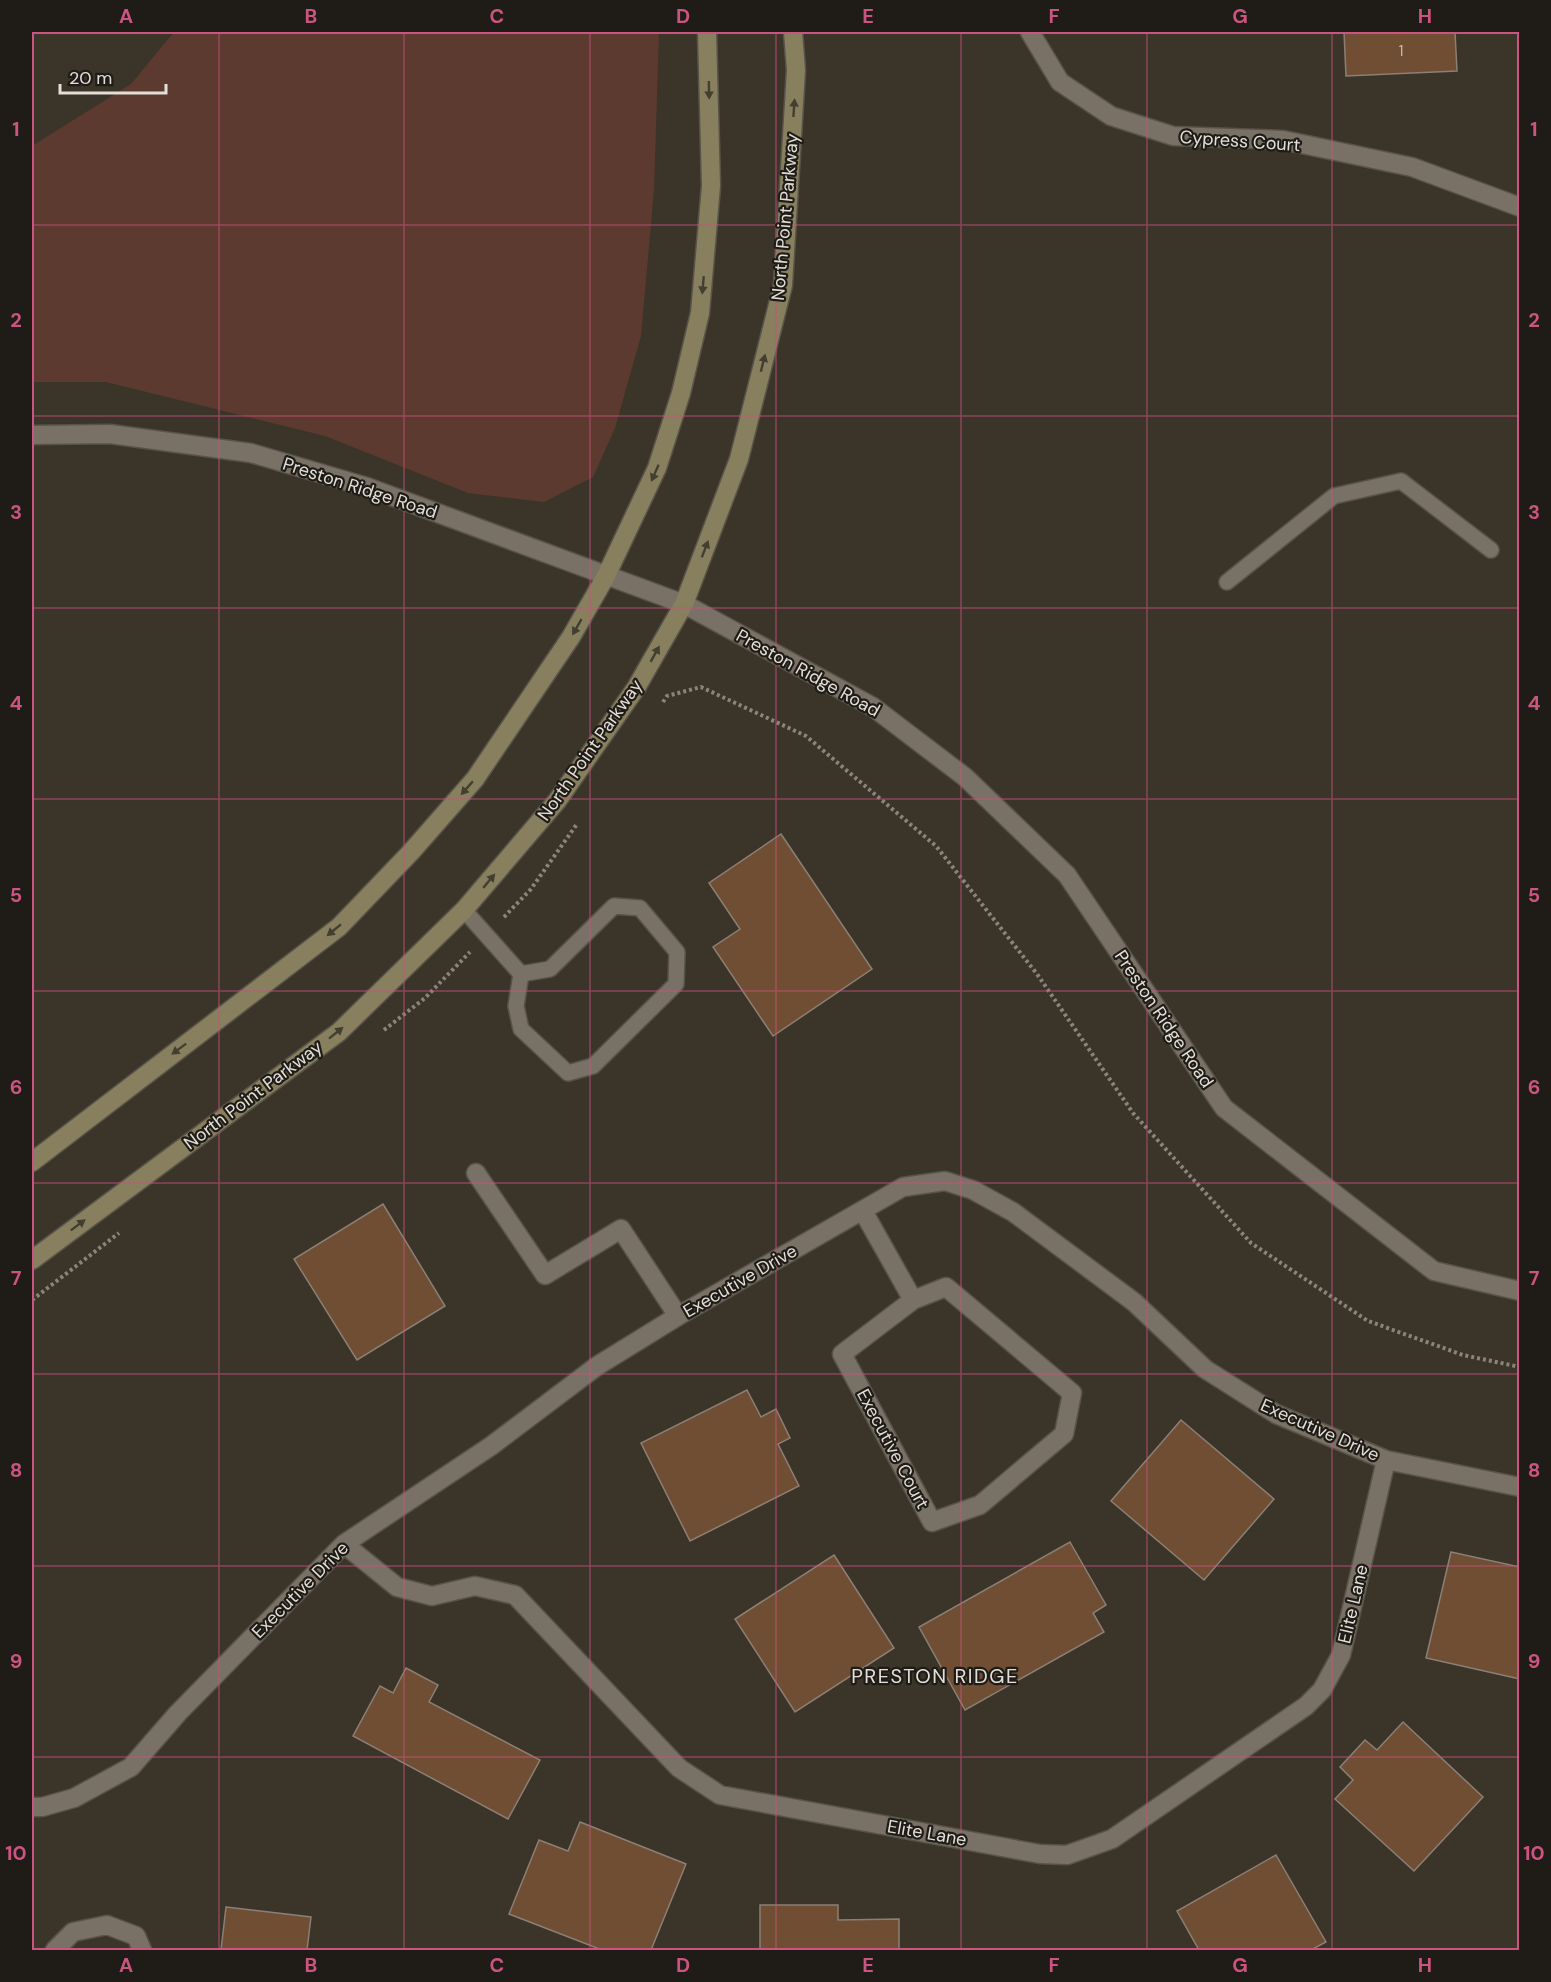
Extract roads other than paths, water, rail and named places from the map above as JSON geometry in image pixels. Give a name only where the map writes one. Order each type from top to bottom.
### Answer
[{"type":"street","points":[[32,1162],[339,927],[411,852],[476,779],[571,637],[606,576],[657,468],[681,393],[700,313],[711,186],[707,32]]},
{"type":"street","name":"North Point Parkway","points":[[32,1260],[339,1032],[464,910],[557,801],[636,688],[684,604],[739,459],[783,285],[796,70],[793,32]]},
{"type":"street","name":"Cypress Court","points":[[1030,32],[1060,82],[1111,116],[1173,136],[1284,140],[1412,167],[1520,207]]},
{"type":"street","name":"Preston Ridge Road","points":[[32,435],[110,434],[251,453],[367,487],[684,604],[873,707],[965,777],[1067,875],[1224,1108],[1434,1271],[1520,1291]]},
{"type":"street","points":[[476,1173],[544,1275],[621,1229],[678,1316]]},
{"type":"street","name":"Executive Drive","points":[[32,1807],[42,1807],[74,1797],[131,1767],[178,1713],[344,1544],[491,1446],[597,1366],[678,1316],[903,1187],[945,1181],[973,1190],[1013,1212],[1134,1302],[1205,1369],[1276,1414],[1386,1460],[1520,1487]]},
{"type":"street","points":[[863,1211],[913,1300]]},
{"type":"street","name":"Executive Court","points":[[946,1287],[1072,1393],[1064,1434],[980,1505],[932,1522],[842,1354],[913,1300],[946,1287]]},
{"type":"street","name":"Elite Lane","points":[[344,1544],[397,1587],[432,1596],[475,1586],[515,1595],[679,1768],[720,1795],[1040,1854],[1067,1855],[1112,1839],[1306,1706],[1322,1690],[1341,1655],[1386,1460]]},
{"type":"street","points":[[55,1950],[74,1932],[107,1925],[136,1936],[142,1950]]},
{"type":"lane","points":[[1227,582],[1334,496],[1401,481],[1491,550]]},
{"type":"lane","points":[[614,906],[640,908],[677,952],[676,984],[593,1066],[568,1073],[520,1029],[516,1006],[521,974],[549,969],[614,906]]},
{"type":"lane","points":[[464,910],[521,974]]},
{"type":"district","name":"PRESTON RIDGE","points":[[935,1676]]}]
